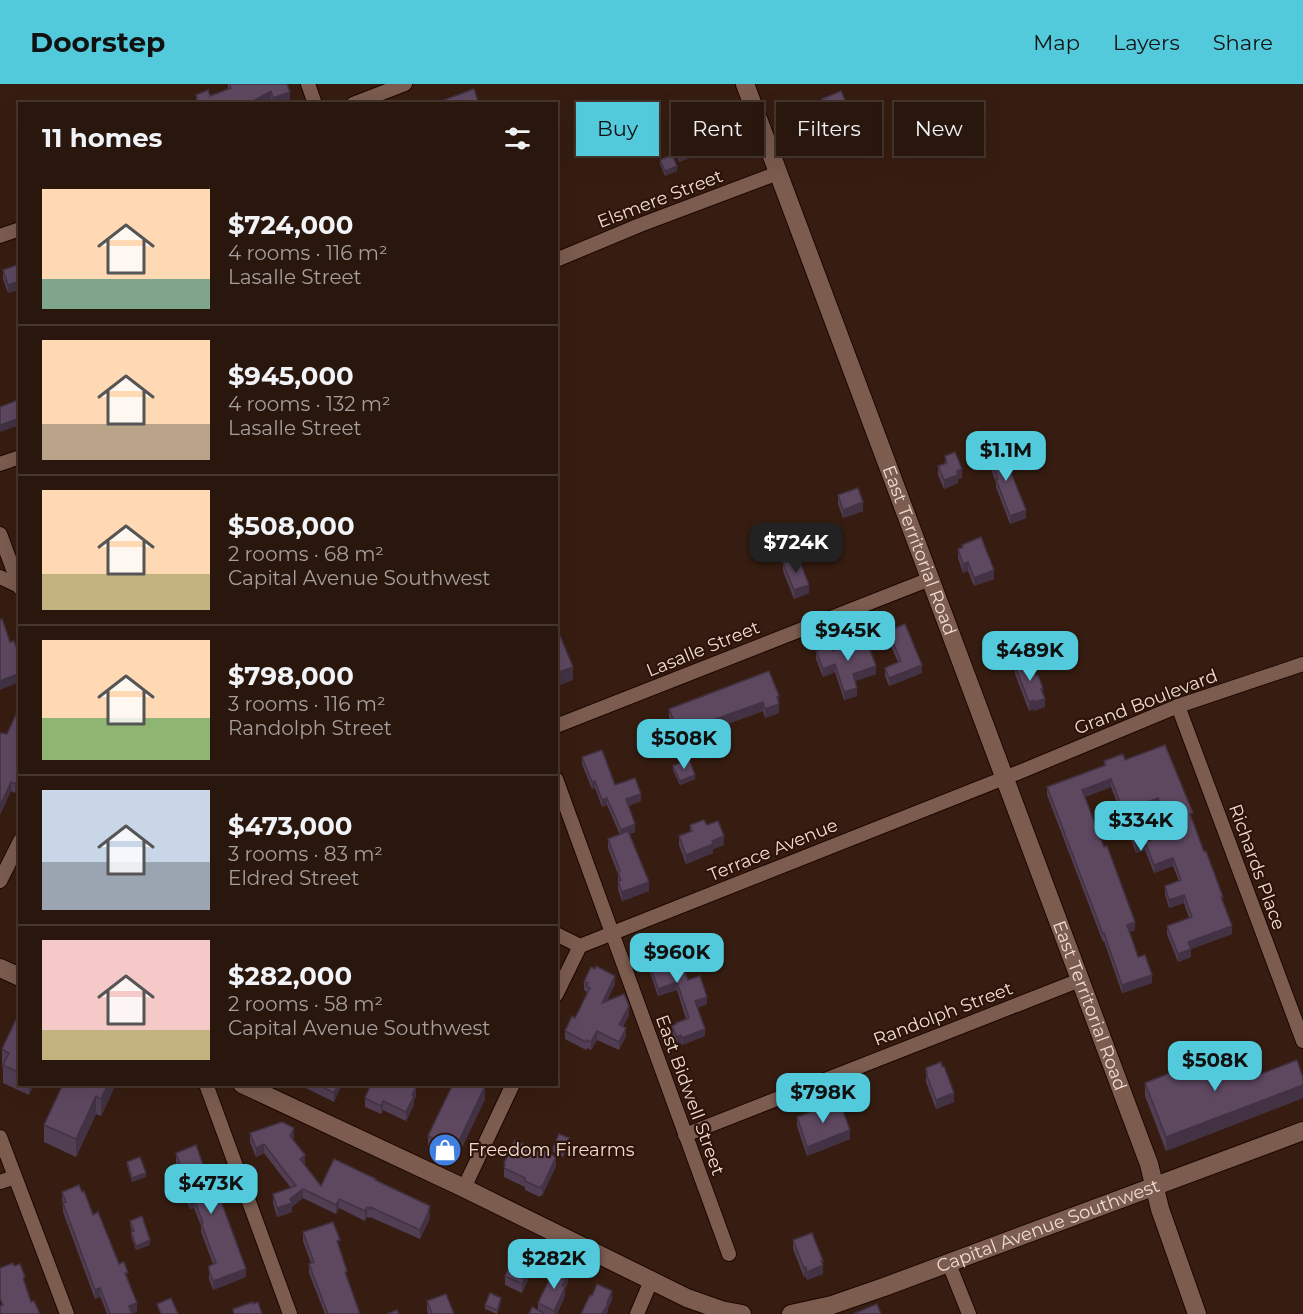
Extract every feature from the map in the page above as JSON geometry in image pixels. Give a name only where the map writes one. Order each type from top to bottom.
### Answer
[{"type":"street","points":[[308,84],[314,102]]},
{"type":"street","points":[[358,102],[405,84]]},
{"type":"street","name":"East Territorial Road","points":[[745,84],[1149,1164],[1160,1209],[1197,1314]]},
{"type":"street","name":"Elsmere Street","points":[[558,259],[640,225],[778,173]]},
{"type":"street","points":[[0,236],[18,230]]},
{"type":"street","points":[[0,464],[18,458]]},
{"type":"street","points":[[0,534],[18,584]]},
{"type":"street","points":[[0,577],[18,586]]},
{"type":"street","name":"Lasalle Street","points":[[558,725],[930,579]]},
{"type":"street","name":"Grand Boulevard","points":[[1004,778],[1178,706],[1303,664]]},
{"type":"street","name":"Richards Place","points":[[1178,706],[1303,1041]]},
{"type":"street","name":"Terrace Avenue","points":[[580,946],[1004,778]]},
{"type":"street","name":"East Bidwell Street","points":[[558,784],[729,1254]]},
{"type":"street","points":[[0,881],[18,845]]},
{"type":"street","points":[[558,935],[580,946],[558,991]]},
{"type":"street","points":[[0,968],[18,976]]},
{"type":"street","name":"Randolph Street","points":[[686,1135],[1080,980]]},
{"type":"street","points":[[207,1086],[290,1314]]},
{"type":"street","points":[[246,1086],[464,1188],[703,1305],[742,1314]]},
{"type":"street","points":[[464,1188],[512,1086]]},
{"type":"street","name":"Capital Avenue Southwest","points":[[791,1314],[832,1305],[1303,1131]]},
{"type":"street","points":[[0,1137],[67,1314]]},
{"type":"street","points":[[0,1182],[15,1176]]},
{"type":"street","points":[[949,1263],[969,1314]]},
{"type":"street","points":[[637,1314],[651,1281]]},
{"type":"building","points":[[229,84],[287,84],[290,92],[273,98],[271,91],[251,102],[198,102],[196,95],[208,90],[210,96],[231,88]]},
{"type":"building","points":[[474,89],[478,102],[439,102]]},
{"type":"building","points":[[841,91],[846,102],[823,102],[822,99]]},
{"type":"building","points":[[671,155],[677,166],[665,171],[660,160]]},
{"type":"building","points":[[18,265],[18,282],[8,285],[3,270]]},
{"type":"building","points":[[18,400],[18,419],[0,425],[0,407]]},
{"type":"building","points":[[1000,445],[1026,510],[1010,516],[987,450]]},
{"type":"building","points":[[955,452],[962,469],[957,471],[958,475],[944,480],[938,466],[947,463],[945,456]]},
{"type":"building","points":[[858,488],[863,502],[843,510],[838,495]]},
{"type":"building","points":[[981,537],[994,570],[974,578],[968,562],[963,564],[958,549]]},
{"type":"building","points":[[798,557],[809,585],[794,590],[783,563]]},
{"type":"building","points":[[2,619],[10,642],[14,641],[18,652],[18,674],[0,681],[0,620]]},
{"type":"building","points":[[905,624],[922,665],[889,678],[885,668],[901,661],[888,631]]},
{"type":"building","points":[[558,631],[573,667],[558,672]]},
{"type":"building","points":[[1036,637],[1041,650],[1026,655],[1022,642]]},
{"type":"building","points":[[866,639],[876,666],[853,674],[857,688],[844,692],[835,664],[823,669],[816,651],[831,646],[833,651]]},
{"type":"building","points":[[1030,660],[1036,676],[1038,675],[1045,699],[1034,702],[1034,700],[1029,702],[1015,666]]},
{"type":"building","points":[[769,671],[779,696],[777,697],[779,704],[765,709],[763,702],[696,726],[697,729],[680,736],[669,709]]},
{"type":"building","points":[[18,710],[18,779],[15,784],[11,782],[0,806],[0,733],[7,734]]},
{"type":"building","points":[[1165,745],[1193,813],[1190,814],[1204,852],[1206,851],[1232,926],[1188,942],[1191,949],[1178,954],[1167,926],[1192,917],[1184,895],[1169,900],[1165,886],[1181,880],[1173,858],[1154,865],[1145,842],[1136,845],[1111,779],[1082,790],[1104,847],[1107,846],[1135,922],[1127,925],[1138,957],[1145,955],[1152,975],[1122,985],[1047,787],[1106,765],[1104,761],[1123,754],[1125,760]],"holes":[[[1158,798],[1171,832],[1148,841],[1137,806]]]},
{"type":"building","points":[[602,750],[615,785],[635,778],[641,794],[626,799],[635,824],[621,830],[607,798],[602,800],[595,781],[592,782],[582,757]]},
{"type":"building","points":[[689,759],[695,775],[680,781],[673,766]]},
{"type":"building","points":[[704,820],[707,825],[718,821],[724,836],[712,841],[713,844],[686,855],[679,836],[692,831],[690,825]]},
{"type":"building","points":[[628,831],[649,882],[622,892],[618,881],[621,880],[618,872],[620,871],[608,839]]},
{"type":"building","points":[[666,938],[669,944],[672,943],[678,962],[681,961],[688,980],[700,976],[707,997],[695,1001],[705,1029],[682,1038],[681,1035],[677,1037],[672,1026],[689,1018],[677,982],[658,989],[644,948]]},
{"type":"building","points":[[596,966],[615,976],[602,1003],[624,994],[629,1006],[619,1025],[626,1028],[619,1042],[597,1031],[591,1042],[587,1040],[586,1042],[565,1031],[572,1016],[575,1018],[590,988],[586,986],[588,983],[584,982],[591,967],[595,969]]},
{"type":"building","points":[[18,1015],[18,1072],[3,1065],[9,1053],[2,1049]]},
{"type":"building","points":[[1231,1055],[1237,1070],[1252,1064],[1256,1076],[1297,1060],[1303,1085],[1166,1137],[1145,1083],[1193,1064],[1195,1070]]},
{"type":"building","points":[[941,1062],[954,1093],[936,1100],[926,1068]]},
{"type":"building","points":[[62,1086],[107,1086],[101,1099],[96,1096],[76,1139],[44,1125]]},
{"type":"building","points":[[321,1086],[337,1086],[334,1093]]},
{"type":"building","points":[[370,1086],[416,1087],[406,1112],[383,1101],[381,1106],[365,1098]]},
{"type":"building","points":[[452,1086],[485,1086],[455,1149],[428,1136]]},
{"type":"building","points":[[838,1102],[850,1130],[807,1147],[797,1117]]},
{"type":"building","points":[[282,1122],[294,1128],[290,1136],[305,1155],[300,1159],[321,1186],[334,1159],[430,1206],[420,1230],[370,1207],[370,1209],[367,1207],[365,1211],[339,1199],[336,1205],[303,1189],[290,1199],[292,1203],[277,1208],[273,1194],[296,1186],[264,1144],[256,1148],[250,1133]]},
{"type":"building","points":[[559,1134],[569,1138],[563,1152],[553,1148]]},
{"type":"building","points":[[515,1140],[538,1151],[539,1148],[556,1157],[542,1187],[525,1181],[525,1178],[504,1168],[504,1163]]},
{"type":"building","points":[[196,1145],[208,1179],[212,1177],[246,1269],[213,1281],[209,1266],[216,1263],[194,1199],[190,1201],[184,1185],[187,1184],[176,1153]]},
{"type":"building","points":[[140,1157],[146,1173],[132,1178],[127,1162]]},
{"type":"building","points":[[79,1185],[82,1192],[84,1191],[93,1215],[98,1212],[119,1264],[124,1262],[128,1273],[125,1273],[137,1303],[129,1306],[132,1314],[110,1314],[100,1288],[95,1290],[63,1203],[66,1202],[62,1192]]},
{"type":"building","points":[[142,1216],[150,1240],[136,1246],[130,1221]]},
{"type":"building","points":[[333,1222],[340,1240],[337,1241],[347,1271],[345,1272],[360,1314],[328,1314],[309,1264],[314,1262],[303,1232]]},
{"type":"building","points":[[812,1233],[823,1265],[807,1272],[793,1240]]},
{"type":"building","points":[[520,1249],[535,1255],[522,1284],[505,1276]]},
{"type":"building","points":[[13,1263],[14,1266],[20,1264],[31,1302],[34,1301],[40,1314],[0,1314],[0,1306],[3,1305],[0,1298],[0,1268]]},
{"type":"building","points":[[555,1268],[568,1274],[554,1311],[538,1303]]},
{"type":"building","points":[[597,1284],[612,1291],[608,1304],[602,1314],[581,1314],[590,1295],[592,1296]]},
{"type":"building","points":[[490,1293],[501,1298],[497,1310],[485,1305]]},
{"type":"building","points":[[446,1294],[454,1314],[432,1314],[427,1301]]},
{"type":"building","points":[[171,1298],[178,1314],[161,1314],[157,1304]]},
{"type":"building","points":[[253,1302],[253,1304],[258,1302],[262,1314],[234,1314],[233,1309]]},
{"type":"building","points":[[877,1304],[881,1314],[853,1314]]},
{"type":"building","points":[[532,1307],[544,1313],[529,1314]]},
{"type":"building","points":[[397,1310],[399,1314],[387,1314]]},
{"type":"place","name":"Freedom Firearms","points":[[445,1150]]}]
